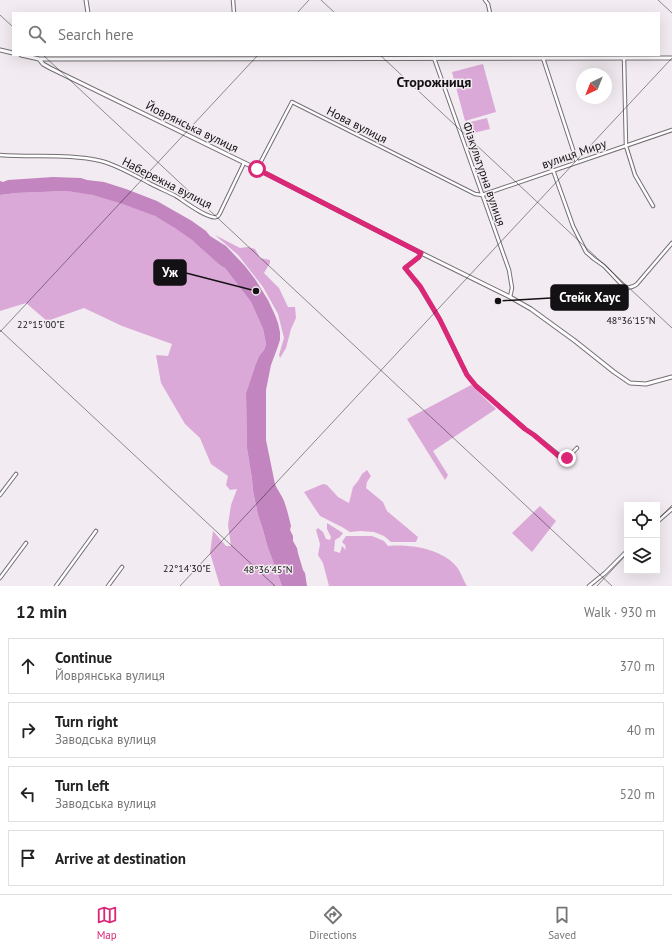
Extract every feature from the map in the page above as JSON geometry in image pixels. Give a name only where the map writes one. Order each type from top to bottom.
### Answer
[{"type":"street","points":[[86,0],[88,12]]},
{"type":"street","points":[[233,0],[234,12]]},
{"type":"street","points":[[485,0],[488,4],[490,12]]},
{"type":"street","points":[[0,50],[12,53]]},
{"type":"street","points":[[26,56],[40,59],[233,57],[672,58]]},
{"type":"street","name":"Фізкультурна вулиця","points":[[434,58],[509,270],[512,288],[510,297]]},
{"type":"street","points":[[543,58],[577,162]]},
{"type":"street","points":[[624,58],[626,146],[635,175],[653,206]]},
{"type":"street","name":"Йоврянська вулиця","points":[[40,59],[50,68],[245,162],[510,297],[531,309],[630,383],[646,384],[672,377]]},
{"type":"street","name":"Нова вулиця","points":[[257,169],[292,102],[475,194],[482,195]]},
{"type":"street","name":"вулиця Миру","points":[[482,195],[672,130]]},
{"type":"street","name":"Набережна вулиця","points":[[0,154],[18,156],[68,156],[102,161],[133,174],[175,196],[205,215],[216,218],[220,213],[245,162]]},
{"type":"street","points":[[553,170],[573,226],[586,252],[604,266],[625,287],[633,287],[637,284],[672,243]]},
{"type":"street","points":[[421,253],[419,257],[405,268],[420,286],[440,320],[467,375],[471,380],[525,429],[561,458],[567,458],[577,448]]},
{"type":"street","points":[[0,495],[16,474]]},
{"type":"street","points":[[660,519],[672,509]]},
{"type":"street","points":[[56,586],[96,531]]},
{"type":"street","points":[[0,578],[26,543]]},
{"type":"street","points":[[589,586],[605,573],[624,554]]},
{"type":"street","points":[[108,586],[122,567]]},
{"type":"shaded area","points":[[483,64],[496,112],[465,121],[452,72]]},
{"type":"shaded area","points":[[487,118],[490,129],[469,134],[466,123]]},
{"type":"shaded area","points":[[53,177],[81,178],[104,182],[157,201],[192,221],[206,231],[210,236],[226,246],[255,279],[268,300],[278,323],[280,332],[280,340],[271,365],[266,390],[266,440],[275,484],[286,507],[291,526],[290,530],[305,573],[307,586],[282,586],[267,545],[253,491],[247,448],[246,393],[259,356],[264,350],[266,344],[263,329],[251,302],[225,268],[192,240],[155,216],[93,195],[67,191],[0,195],[0,181],[3,182],[8,180]]},
{"type":"shaded area","points":[[67,191],[110,199],[155,216],[173,226],[190,238],[225,268],[251,302],[263,329],[266,344],[264,350],[259,356],[246,393],[247,448],[258,515],[282,586],[220,586],[210,553],[213,531],[226,546],[231,546],[228,525],[231,505],[237,489],[230,490],[226,485],[228,476],[211,464],[200,438],[185,424],[161,383],[156,355],[168,356],[172,344],[122,326],[84,308],[47,321],[26,303],[0,311],[0,195]]},
{"type":"shaded area","points":[[215,235],[240,248],[248,247],[255,249],[260,258],[270,260],[270,263],[264,273],[279,288],[288,307],[295,307],[296,318],[291,329],[286,348],[280,358],[279,355],[284,338],[278,314],[263,287],[238,255]]},
{"type":"shaded area","points":[[471,385],[496,409],[433,451],[448,475],[445,480],[407,419]]},
{"type":"shaded area","points":[[367,470],[371,476],[367,482],[366,488],[383,502],[387,511],[418,537],[416,542],[391,542],[384,536],[374,532],[350,532],[320,516],[304,492],[323,484],[327,485],[338,497],[349,503],[353,487],[362,474]]},
{"type":"shaded area","points":[[540,506],[556,521],[532,552],[512,533]]},
{"type":"shaded area","points":[[327,523],[343,533],[335,540],[334,551],[340,553],[342,546],[346,550],[345,545],[342,542],[346,536],[372,536],[384,541],[388,546],[406,546],[425,549],[442,555],[450,560],[458,568],[467,586],[329,586],[323,563],[318,555],[320,544],[316,530],[318,528],[323,532],[326,539],[330,540],[331,537],[327,529]]},
{"type":"place","name":"Уж","points":[[256,291]]},
{"type":"place","name":"Стейк Хаус","points":[[498,301]]},
{"type":"district","name":"Сторожниця","points":[[434,82]]},
{"type":"route","points":[[257,169],[421,253],[419,257],[405,268],[420,286],[440,320],[467,375],[476,386],[525,429],[561,458],[567,458]]}]
